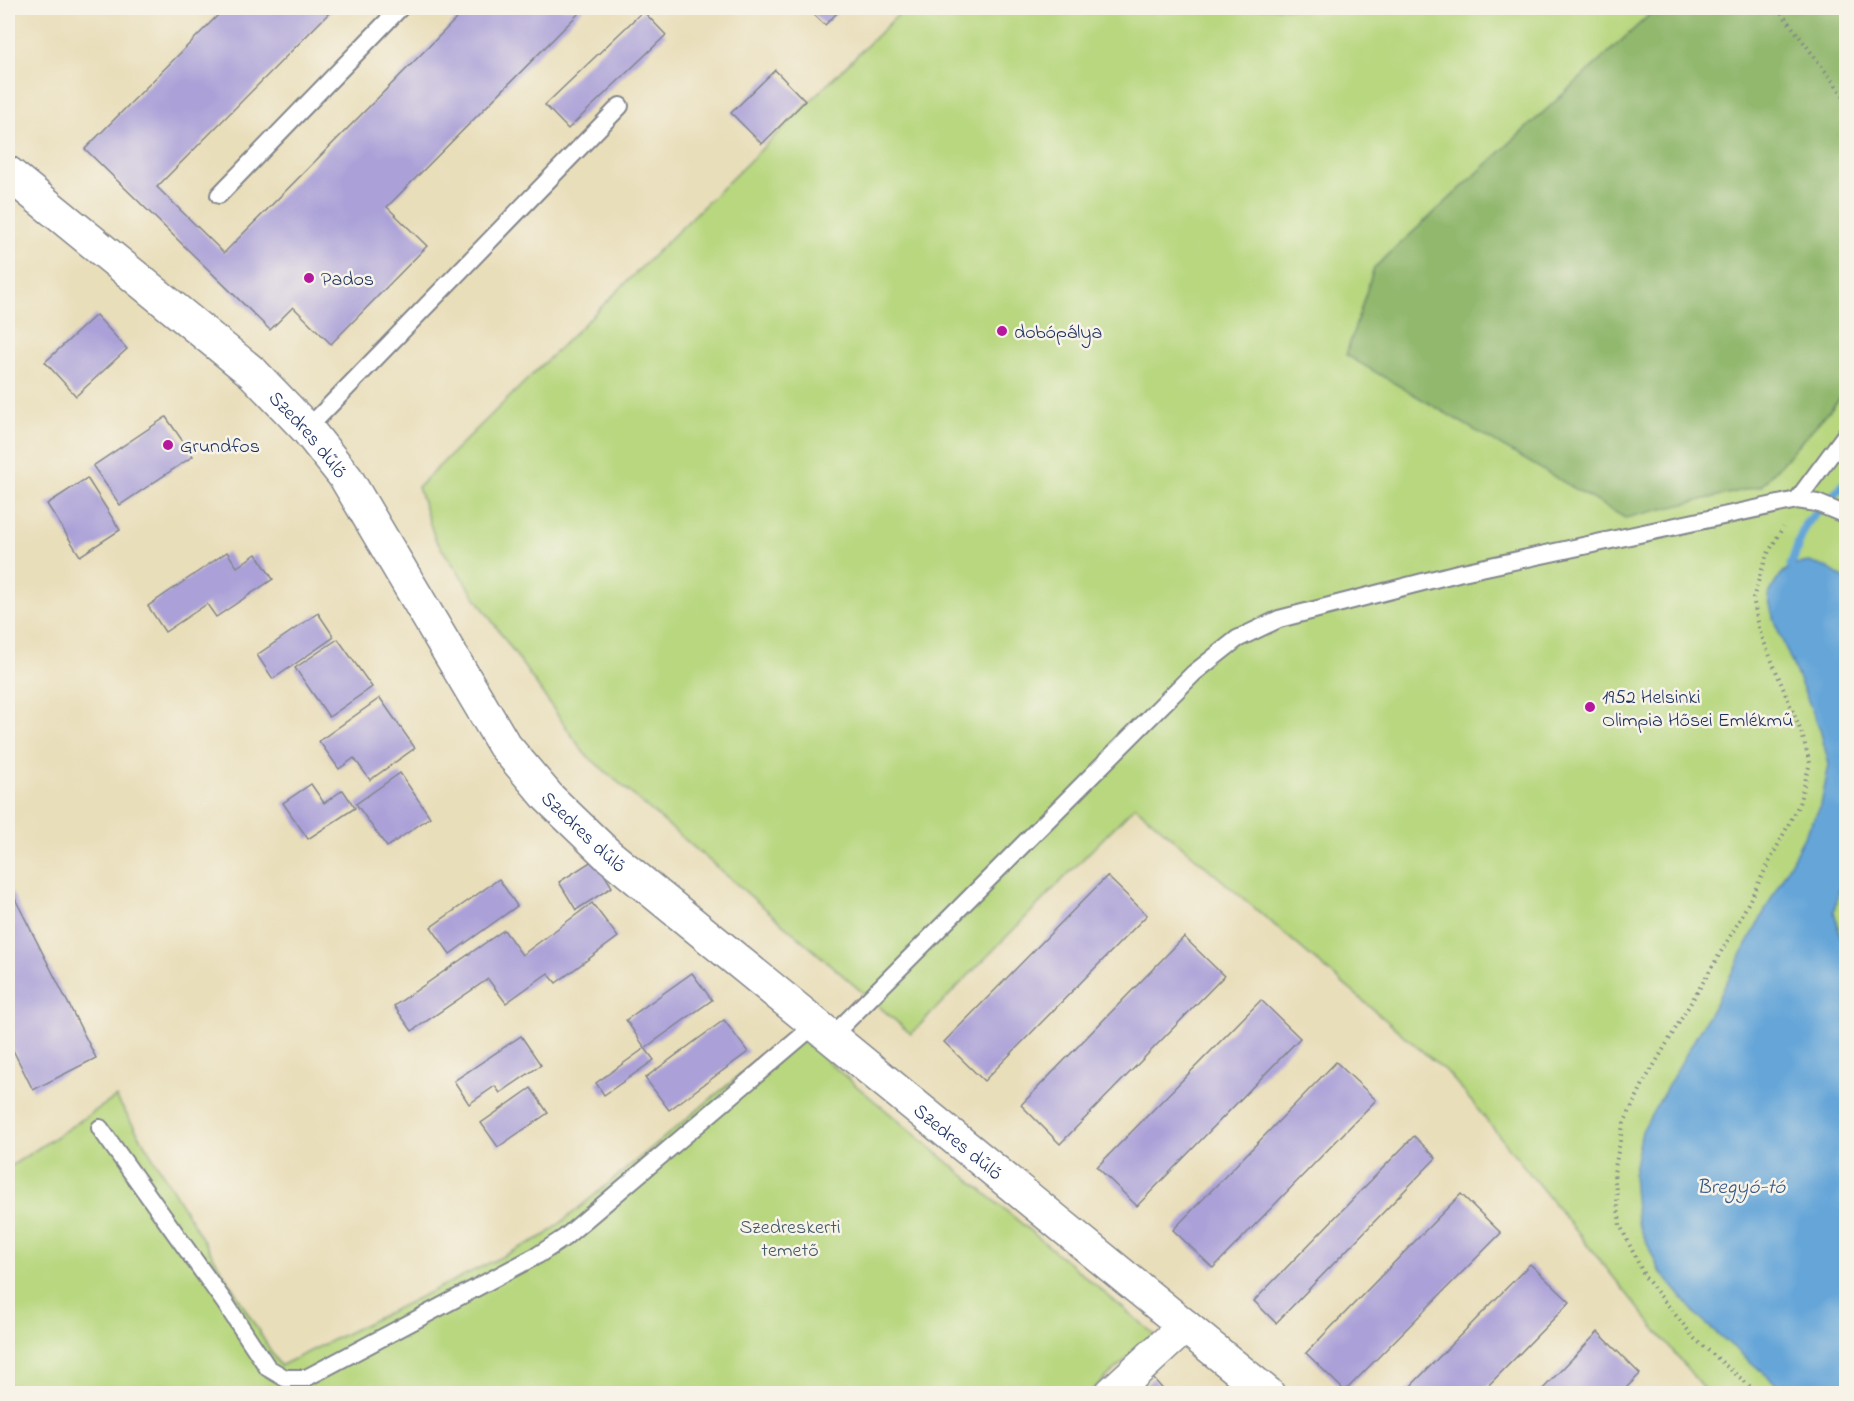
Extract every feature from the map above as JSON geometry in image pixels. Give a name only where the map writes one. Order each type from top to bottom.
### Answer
[{"type":"street","name":"Szedres dűlő","points":[[8,173],[253,373],[307,429],[346,478],[504,744],[549,798],[607,854],[1268,1394]]},
{"type":"street","points":[[1111,1394],[1185,1326]]},
{"type":"lane","points":[[219,195],[400,8]]},
{"type":"lane","points":[[307,429],[620,106]]},
{"type":"lane","points":[[1797,500],[1846,434]]},
{"type":"lane","points":[[100,1128],[225,1303],[268,1368],[285,1378],[306,1378],[538,1255],[564,1238],[823,1030],[1194,673],[1237,639],[1279,619],[1458,573],[1797,500],[1832,509]]},
{"type":"path","points":[[1778,8],[1846,99]]},
{"type":"path","points":[[1759,1394],[1695,1339],[1645,1277],[1620,1225],[1614,1173],[1623,1125],[1644,1082],[1738,923],[1799,804],[1810,764],[1802,735],[1760,632],[1753,598],[1766,557],[1797,500]]},
{"type":"green space","points":[[905,8],[1657,8],[1374,268],[1761,486],[1846,392],[1846,1393],[1707,1393],[1450,1075],[1135,806],[911,1034],[584,753],[435,539],[418,487]]},
{"type":"green space","points":[[1657,8],[1846,8],[1846,392],[1761,486],[1625,518],[1346,355],[1374,268]]},
{"type":"green space","name":"Szedreskerti temető","points":[[792,1032],[1154,1334],[1089,1393],[8,1394],[8,1168],[116,1097],[280,1366],[546,1235]]},
{"type":"water","name":"Bregyó-tó","points":[[1809,562],[1828,568],[1846,580],[1846,864],[1834,911],[1846,957],[1846,1394],[1787,1393],[1698,1317],[1659,1270],[1637,1221],[1633,1175],[1642,1131],[1721,993],[1821,805],[1829,765],[1820,729],[1774,621],[1768,596],[1783,572],[1793,566]]},
{"type":"building","points":[[225,8],[334,8],[157,187],[224,253],[467,8],[584,8],[387,207],[427,246],[331,344],[293,307],[270,330],[85,149]]},
{"type":"building","points":[[807,8],[842,8],[825,25]]},
{"type":"building","points":[[643,11],[666,35],[568,129],[545,105]]},
{"type":"building","points":[[775,70],[805,101],[762,144],[731,113]]},
{"type":"building","points":[[96,315],[127,349],[76,396],[45,362]]},
{"type":"building","points":[[166,417],[193,456],[120,505],[93,466]]},
{"type":"building","points":[[87,478],[120,530],[80,556],[47,504]]},
{"type":"building","points":[[227,552],[237,567],[256,554],[273,579],[216,617],[207,604],[165,632],[148,606]]},
{"type":"building","points":[[318,613],[334,637],[273,679],[257,655]]},
{"type":"building","points":[[338,639],[372,687],[329,717],[295,668]]},
{"type":"building","points":[[380,698],[415,748],[370,780],[354,758],[339,769],[319,741]]},
{"type":"building","points":[[400,773],[430,817],[387,847],[356,804]]},
{"type":"building","points":[[311,784],[324,803],[343,790],[355,808],[308,839],[283,803]]},
{"type":"building","points":[[595,859],[612,887],[576,910],[559,882]]},
{"type":"building","points":[[1107,876],[1147,915],[984,1081],[944,1042]]},
{"type":"building","points":[[499,879],[517,906],[450,954],[431,927]]},
{"type":"building","points":[[8,885],[96,1058],[33,1090],[8,1040]]},
{"type":"building","points":[[592,903],[618,937],[556,983],[548,973],[506,1003],[488,979],[412,1031],[394,1006],[504,930],[522,955]]},
{"type":"building","points":[[1184,937],[1224,976],[1060,1144],[1021,1105]]},
{"type":"building","points":[[692,973],[712,1000],[645,1048],[626,1020]]},
{"type":"building","points":[[1261,1000],[1300,1038],[1137,1206],[1097,1167]]},
{"type":"building","points":[[724,1020],[748,1052],[669,1110],[645,1078]]},
{"type":"building","points":[[521,1036],[541,1065],[500,1093],[495,1086],[469,1104],[454,1081]]},
{"type":"building","points":[[645,1048],[654,1060],[604,1095],[596,1083]]},
{"type":"building","points":[[1336,1062],[1376,1100],[1213,1268],[1173,1230]]},
{"type":"building","points":[[531,1088],[548,1113],[498,1147],[481,1123]]},
{"type":"building","points":[[1414,1136],[1436,1158],[1276,1323],[1254,1301]]},
{"type":"building","points":[[1461,1194],[1501,1233],[1345,1391],[1306,1353]]},
{"type":"building","points":[[1530,1264],[1570,1302],[1480,1394],[1403,1394]]},
{"type":"building","points":[[1598,1332],[1640,1374],[1620,1394],[1538,1394]]},
{"type":"building","points":[[1153,1378],[1167,1394],[1136,1394]]},
{"type":"waterway","points":[[1791,565],[1805,525],[1846,482]]},
{"type":"place","name":"Pados","points":[[309,278]]},
{"type":"place","name":"dobópálya","points":[[1002,331]]},
{"type":"place","name":"Grundfos","points":[[168,445]]},
{"type":"place","name":"1952 Helsinki Olimpia Hősei Emlékmű","points":[[1590,707]]}]
